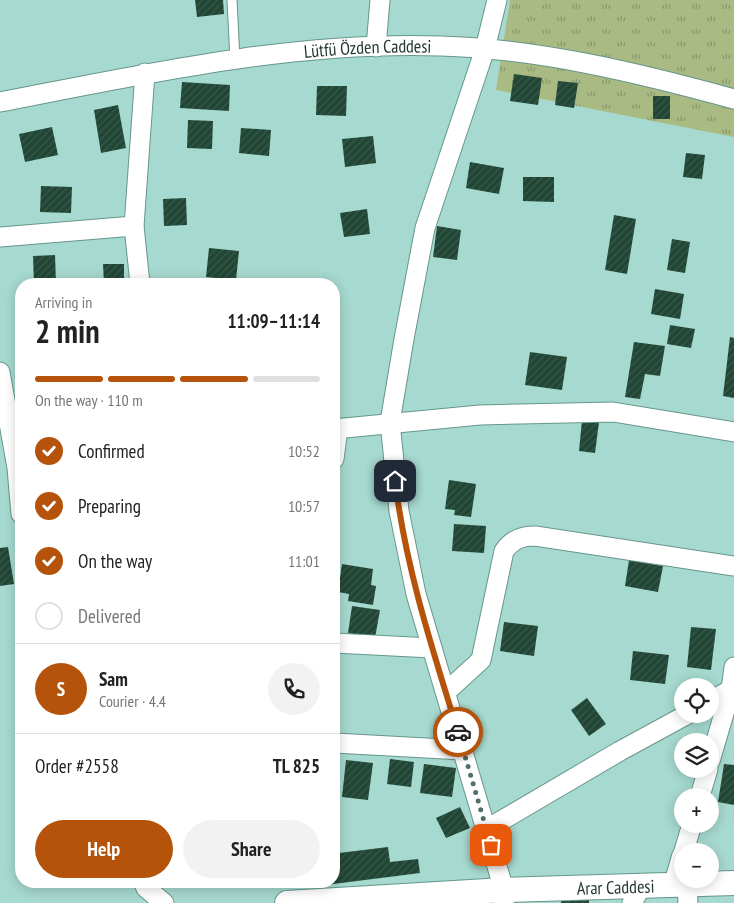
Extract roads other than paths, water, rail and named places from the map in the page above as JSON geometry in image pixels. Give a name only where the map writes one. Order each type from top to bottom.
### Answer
[{"type":"street","points":[[376,47],[380,0]]},
{"type":"street","points":[[497,0],[485,49],[425,228],[390,422],[397,493],[416,594],[487,830],[504,897]]},
{"type":"street","name":"Lütfü Özden Caddesi","points":[[0,102],[145,74],[235,60],[314,51],[376,47],[441,46],[545,56],[636,74],[734,99]]},
{"type":"street","points":[[139,278],[134,226],[145,74]]},
{"type":"street","points":[[0,237],[134,226]]},
{"type":"street","points":[[0,372],[13,469]]},
{"type":"street","points":[[340,428],[390,422],[480,415],[613,412],[734,432]]},
{"type":"street","points":[[446,692],[481,660],[504,551],[518,538],[535,536],[734,566]]},
{"type":"street","points":[[340,643],[432,648]]},
{"type":"street","points":[[719,733],[732,689],[734,667]]},
{"type":"street","points":[[719,696],[732,689]]},
{"type":"street","points":[[487,830],[674,722]]},
{"type":"street","points":[[340,743],[463,750]]},
{"type":"street","name":"Arar Caddesi","points":[[287,903],[504,897],[594,886],[636,895],[683,892],[734,883]]},
{"type":"street","points":[[146,888],[164,903]]},
{"type":"lane","points":[[232,0],[235,60]]}]
